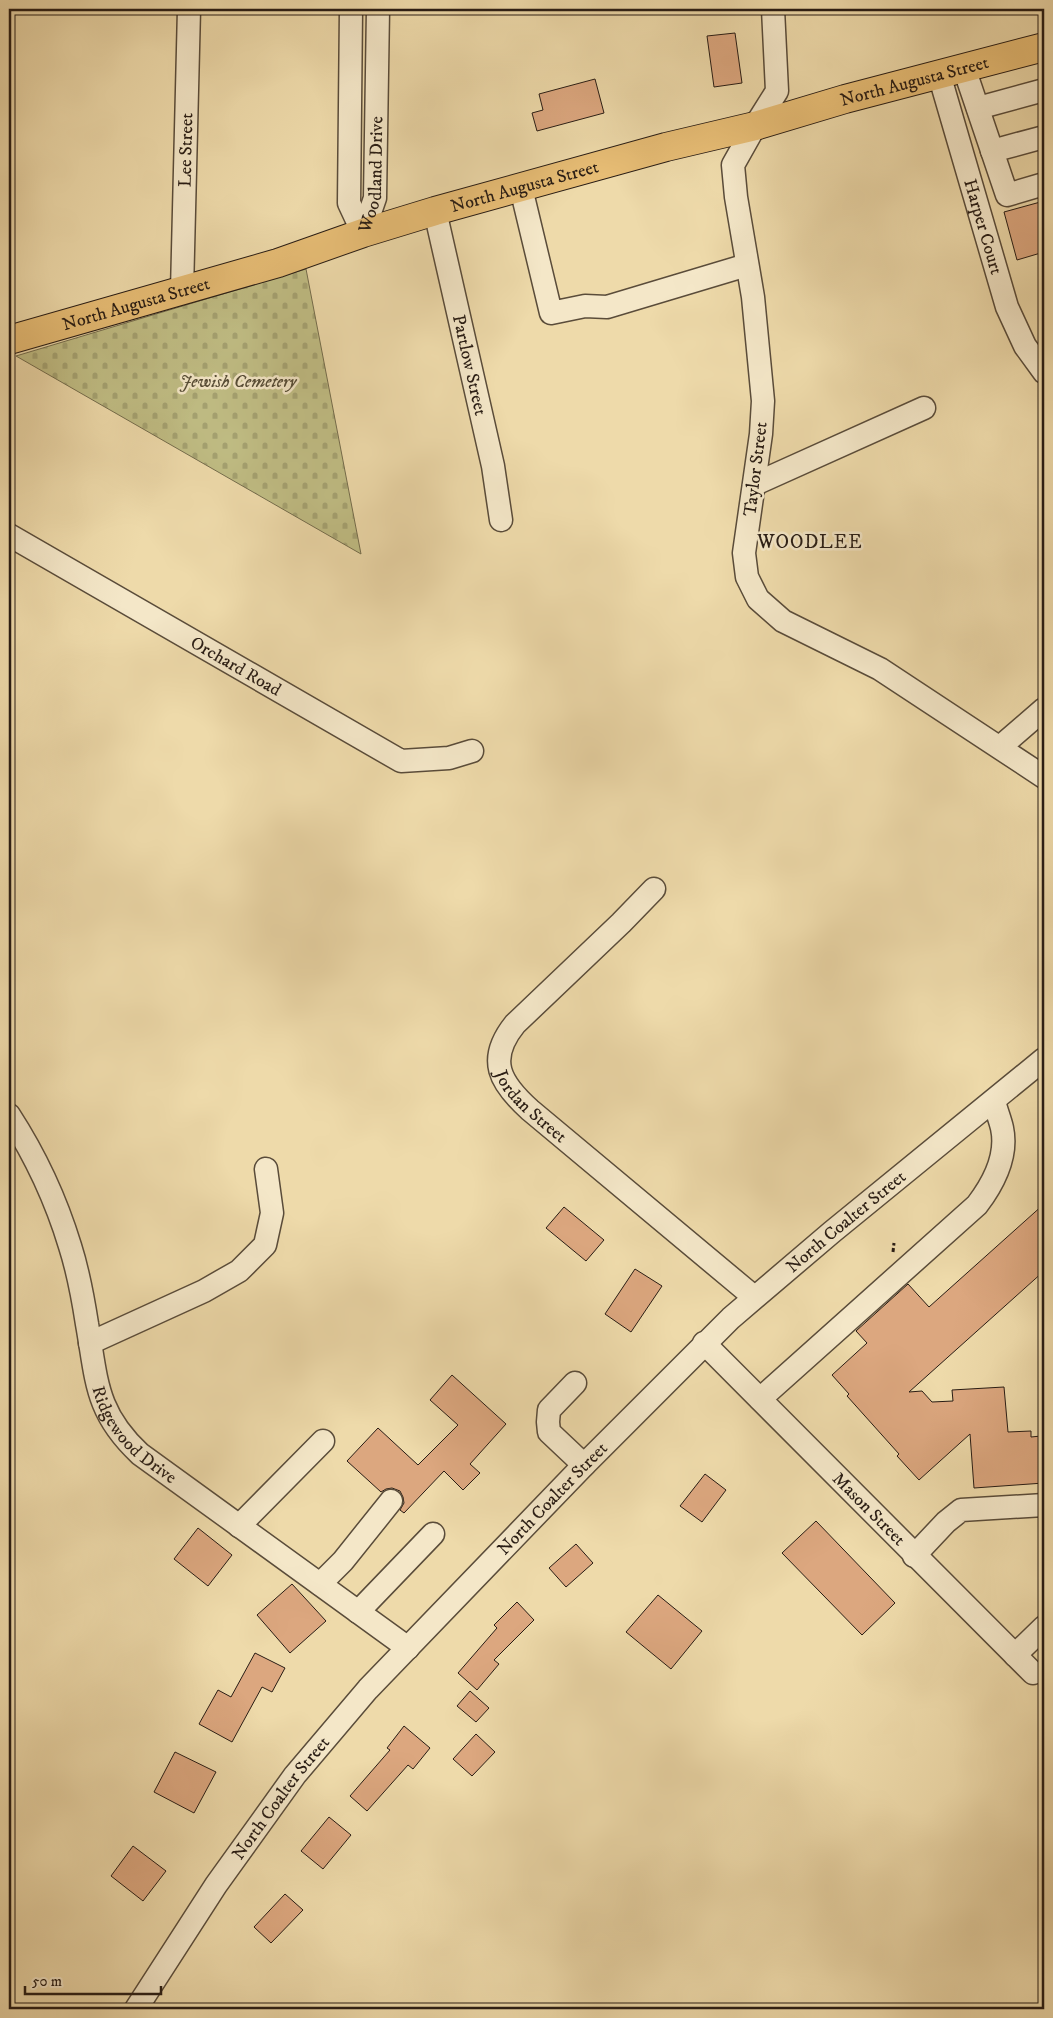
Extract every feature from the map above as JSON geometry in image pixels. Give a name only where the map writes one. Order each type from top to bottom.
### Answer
[{"type":"main road","name":"North Augusta Street","points":[[9,340],[278,263],[363,233],[435,211],[666,147],[755,126],[1044,47]]},
{"type":"street","name":"Lee Street","points":[[182,291],[189,9]]},
{"type":"street","name":"Woodland Drive","points":[[351,9],[349,203],[363,233]]},
{"type":"street","name":"Woodland Drive","points":[[363,233],[375,198],[378,9]]},
{"type":"street","name":"Taylor Street","points":[[773,9],[778,90],[733,165],[736,197],[753,297],[763,401],[762,434],[746,534],[745,564],[750,584],[762,604],[783,621],[880,669],[1044,777]]},
{"type":"street","points":[[951,71],[978,108],[1007,195],[1044,184]]},
{"type":"street","name":"Harper Court","points":[[951,71],[1007,307],[1025,346],[1044,372]]},
{"type":"street","points":[[978,108],[1044,90]]},
{"type":"street","points":[[992,151],[1044,137]]},
{"type":"street","points":[[521,188],[551,313],[585,306],[607,307],[747,265]]},
{"type":"street","name":"Partlow Street","points":[[435,211],[493,466],[501,520]]},
{"type":"street","points":[[754,484],[924,408]]},
{"type":"street","name":"Orchard Road","points":[[9,535],[401,761],[449,758],[472,751]]},
{"type":"street","points":[[1000,747],[1044,709]]},
{"type":"street","name":"Jordan Street","points":[[654,889],[515,1024],[504,1037],[500,1054],[502,1075],[512,1094],[530,1110],[754,1297]]},
{"type":"street","name":"North Coalter Street","points":[[136,2009],[216,1885],[295,1775],[368,1689],[704,1343],[754,1297],[1044,1059]]},
{"type":"street","points":[[760,1398],[977,1205],[992,1183],[1000,1158],[1002,1129],[994,1101]]},
{"type":"street","name":"Ridgewood Drive","points":[[9,1115],[38,1167],[64,1226],[80,1290],[100,1396],[107,1413],[123,1437],[140,1454],[408,1648]]},
{"type":"street","points":[[90,1343],[204,1291],[240,1271],[265,1245],[272,1213],[266,1169]]},
{"type":"street","name":"Mason Street","points":[[704,1343],[1033,1674]]},
{"type":"street","points":[[575,1382],[549,1410],[549,1432],[584,1465]]},
{"type":"street","points":[[240,1526],[323,1441]]},
{"type":"street","points":[[320,1584],[343,1561],[391,1501]]},
{"type":"street","points":[[914,1556],[946,1522],[961,1510],[1044,1505]]},
{"type":"street","points":[[358,1612],[433,1534]]},
{"type":"street","points":[[1015,1655],[1044,1627]]},
{"type":"green space","name":"Jewish Cemetery","points":[[306,269],[361,554],[16,356]]},
{"type":"building","points":[[735,33],[742,83],[714,87],[707,36]]},
{"type":"building","points":[[595,79],[604,113],[537,131],[532,113],[543,110],[539,94]]},
{"type":"building","points":[[1044,201],[1044,252],[1017,260],[1004,212]]},
{"type":"building","points":[[1044,1204],[1044,1271],[909,1392],[922,1391],[932,1402],[953,1401],[952,1390],[1004,1387],[1008,1432],[1031,1431],[1031,1437],[1041,1436],[1044,1483],[974,1488],[970,1434],[919,1480],[897,1456],[899,1454],[847,1396],[849,1394],[832,1375],[867,1343],[856,1331],[908,1284],[929,1307]]},
{"type":"building","points":[[564,1207],[604,1240],[586,1261],[546,1228]]},
{"type":"building","points":[[635,1269],[662,1286],[631,1332],[605,1314]]},
{"type":"building","points":[[452,1375],[506,1424],[470,1464],[480,1473],[463,1490],[444,1471],[404,1513],[400,1510],[404,1503],[400,1491],[392,1488],[381,1492],[347,1461],[378,1428],[418,1465],[458,1425],[430,1400]]},
{"type":"building","points":[[705,1474],[726,1490],[702,1522],[680,1506]]},
{"type":"building","points":[[816,1521],[895,1603],[862,1635],[782,1553]]},
{"type":"building","points":[[198,1528],[232,1555],[208,1586],[174,1559]]},
{"type":"building","points":[[576,1544],[593,1563],[566,1587],[549,1568]]},
{"type":"building","points":[[292,1584],[326,1621],[290,1653],[257,1615]]},
{"type":"building","points":[[658,1595],[702,1631],[671,1669],[626,1632]]},
{"type":"building","points":[[517,1602],[534,1620],[494,1660],[499,1664],[477,1690],[458,1673],[497,1628],[494,1625]]},
{"type":"building","points":[[255,1653],[285,1668],[272,1692],[262,1687],[232,1742],[199,1724],[218,1690],[231,1697]]},
{"type":"building","points":[[470,1691],[489,1708],[476,1722],[457,1706]]},
{"type":"building","points":[[404,1726],[430,1748],[413,1769],[408,1765],[367,1811],[350,1796],[390,1750],[387,1748]]},
{"type":"building","points":[[476,1734],[495,1752],[472,1776],[453,1759]]},
{"type":"building","points":[[175,1752],[216,1772],[194,1813],[154,1792]]},
{"type":"building","points":[[329,1817],[351,1835],[323,1869],[301,1851]]},
{"type":"building","points":[[133,1846],[166,1871],[143,1901],[111,1876]]},
{"type":"building","points":[[285,1894],[303,1910],[271,1943],[254,1927]]},
{"type":"district","name":"WOODLEE","points":[[810,541]]}]
